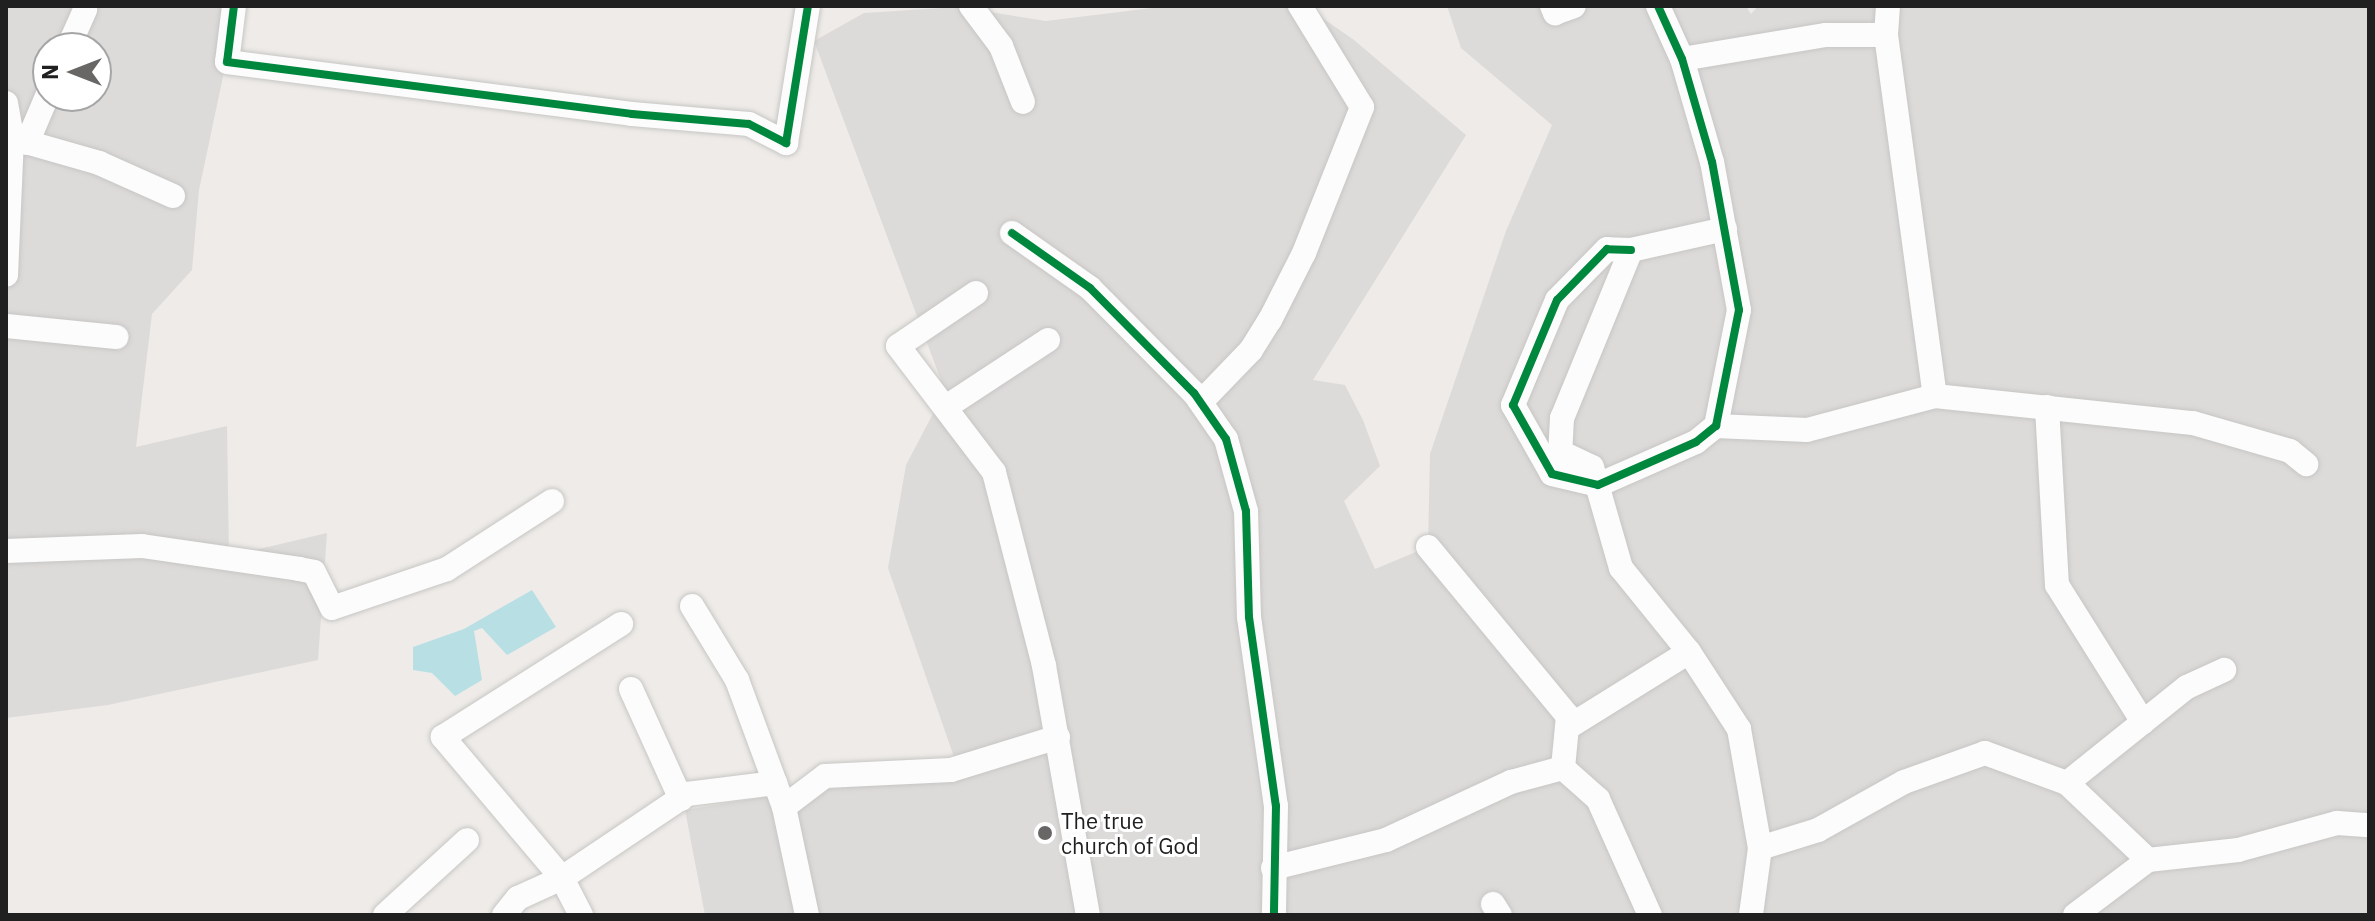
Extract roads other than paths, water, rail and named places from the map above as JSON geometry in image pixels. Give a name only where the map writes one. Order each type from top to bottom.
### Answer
[{"type":"street","points":[[234,6],[227,62],[632,114],[749,124],[786,143],[808,6]]},
{"type":"street","points":[[971,6],[1001,46],[1023,102]]},
{"type":"street","points":[[1201,402],[1251,350],[1270,320],[1304,253],[1362,107],[1300,6]]},
{"type":"street","points":[[1552,6],[1555,13],[1574,6]]},
{"type":"street","points":[[1658,6],[1682,59],[1712,162],[1725,229],[1739,310],[1716,426],[1696,442],[1598,485],[1552,474],[1513,405],[1557,300],[1607,249],[1631,250],[1725,229]]},
{"type":"street","points":[[1888,6],[1886,35],[1935,396]]},
{"type":"street","points":[[75,32],[85,10]]},
{"type":"street","points":[[1682,59],[1826,35],[1886,35]]},
{"type":"street","points":[[6,103],[20,140]]},
{"type":"street","points":[[6,275],[8,207],[20,140],[37,112]]},
{"type":"street","points":[[20,140],[99,163],[173,196]]},
{"type":"street","points":[[1012,233],[1090,288],[1201,402],[1226,439],[1246,511],[1249,617],[1276,806],[1274,915]]},
{"type":"street","points":[[1631,250],[1562,418],[1560,452],[1592,467],[1621,568],[1689,652],[1739,729],[1760,848],[1751,915]]},
{"type":"street","points":[[976,293],[898,346],[994,472],[1034,621],[1058,737],[1088,915]]},
{"type":"street","points":[[6,326],[116,337]]},
{"type":"street","points":[[946,407],[1048,340]]},
{"type":"street","points":[[1716,426],[1807,430],[1935,396],[2193,423],[2290,451],[2306,464]]},
{"type":"street","points":[[2047,407],[2057,585],[2143,722]]},
{"type":"street","points":[[6,551],[142,546],[314,572],[332,608],[447,569],[552,501]]},
{"type":"street","points":[[1428,547],[1568,716],[1570,726],[1563,768]]},
{"type":"street","points":[[692,606],[737,680],[784,807],[807,915]]},
{"type":"street","points":[[581,915],[562,878],[443,737],[621,624]]},
{"type":"street","points":[[1570,726],[1689,652]]},
{"type":"street","points":[[2067,783],[2187,687],[2224,670]]},
{"type":"street","points":[[631,689],[681,799]]},
{"type":"street","points":[[784,807],[825,776],[951,770],[1058,737]]},
{"type":"street","points":[[1760,848],[1818,830],[1904,782],[1985,753],[2067,783],[2148,860]]},
{"type":"street","points":[[1273,868],[1386,840],[1511,782],[1563,768]]},
{"type":"street","points":[[1563,768],[1598,799],[1650,915]]},
{"type":"street","points":[[504,915],[518,898],[562,878],[687,794],[775,783]]},
{"type":"street","points":[[2075,915],[2148,860],[2238,850],[2337,823],[2369,825]]},
{"type":"street","points":[[385,915],[467,840]]},
{"type":"water","points":[[532,590],[556,627],[507,655],[482,628],[474,631],[482,680],[455,696],[432,673],[413,670],[413,647],[464,629]]},
{"type":"place","name":"The true church of God","points":[[1045,833]]}]
